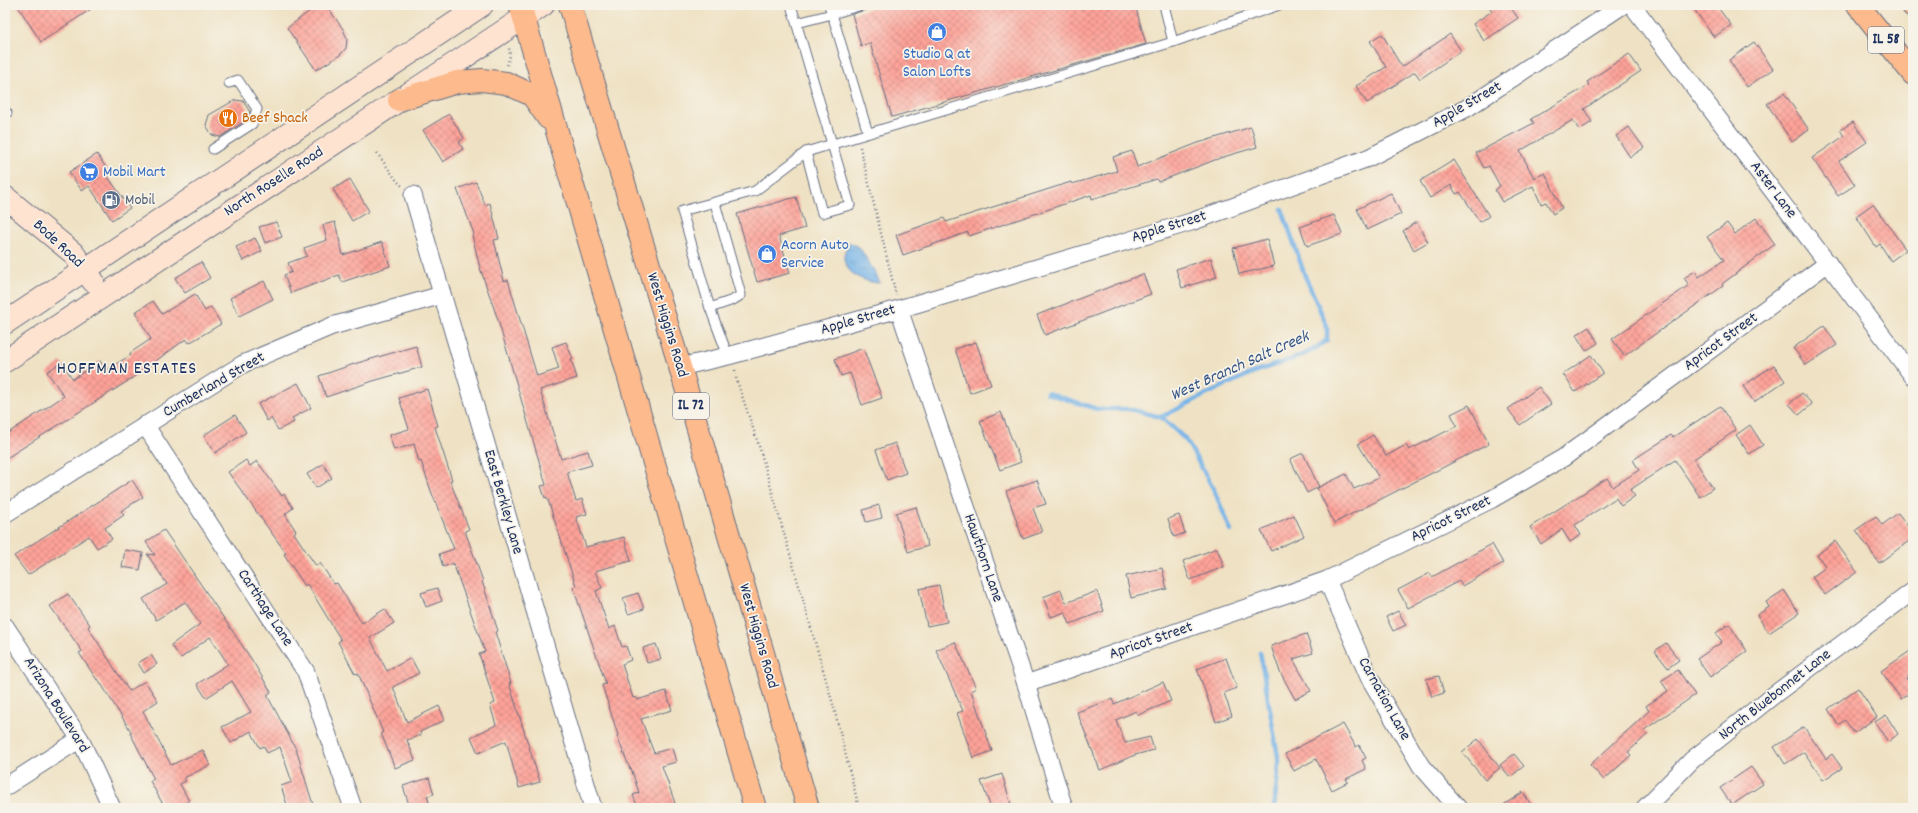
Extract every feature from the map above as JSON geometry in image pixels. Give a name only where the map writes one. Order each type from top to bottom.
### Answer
[{"type":"main road","name":"North Roselle Road","points":[[5,323],[482,5]]},
{"type":"main road","name":"North Roselle Road","points":[[5,361],[103,297],[232,209],[399,100],[522,11],[543,5]]},
{"type":"main road","name":"West Higgins Road","points":[[570,5],[680,367],[808,808]]},
{"type":"main road","name":"IL 58","points":[[1858,5],[1913,74]]},
{"type":"main road","points":[[522,11],[755,808]]},
{"type":"main road","points":[[399,100],[457,82],[482,80],[506,83],[532,95],[557,132]]},
{"type":"main road","name":"Bode Road","points":[[5,197],[73,253],[103,297]]},
{"type":"street","name":"Apple Street","points":[[680,367],[728,356],[899,309],[1190,222],[1368,158],[1467,108],[1623,5]]},
{"type":"street","name":"Aster Lane","points":[[1632,5],[1913,376]]},
{"type":"street","name":"East Berkley Lane","points":[[413,195],[593,808]]},
{"type":"street","name":"Apricot Street","points":[[1026,684],[1327,580],[1492,499],[1563,458],[1828,263]]},
{"type":"street","name":"Cumberland Street","points":[[5,514],[243,364],[332,326],[442,295]]},
{"type":"street","name":"Hawthorn Lane","points":[[899,309],[1026,684],[1064,808]]},
{"type":"street","name":"Carthage Lane","points":[[145,425],[306,672],[353,808]]},
{"type":"street","name":"Carnation Lane","points":[[1327,580],[1369,678],[1421,766],[1458,808]]},
{"type":"street","name":"North Bluebonnet Lane","points":[[1645,808],[1692,760],[1775,694],[1913,591]]},
{"type":"street","name":"Arizona Boulevard","points":[[5,626],[80,738],[112,808]]},
{"type":"street","points":[[5,788],[80,738]]},
{"type":"lane","points":[[791,5],[850,205],[822,213],[806,152]]},
{"type":"lane","points":[[797,23],[830,10],[862,5]]},
{"type":"lane","points":[[1164,5],[1173,42]]},
{"type":"lane","points":[[728,356],[710,308],[682,211],[755,191],[806,152],[1173,42],[1279,5]]},
{"type":"lane","points":[[830,10],[868,133]]},
{"type":"lane","points":[[213,149],[252,124],[257,109],[238,80],[229,83]]},
{"type":"lane","points":[[710,308],[733,300],[741,295],[715,203]]},
{"type":"path","points":[[506,65],[510,56],[509,48]]},
{"type":"path","points":[[856,137],[899,309]]},
{"type":"path","points":[[377,153],[396,182],[413,195]]},
{"type":"path","points":[[728,356],[734,369],[759,446],[834,708],[859,808]]},
{"type":"water","points":[[849,242],[860,248],[880,283],[874,283],[862,279],[852,273],[848,268],[844,257]]},
{"type":"building","points":[[17,5],[97,5],[41,42]]},
{"type":"building","points":[[318,5],[326,5],[343,29],[347,39],[346,48],[340,55],[316,70],[287,28]]},
{"type":"building","points":[[882,5],[1135,5],[1146,44],[892,117],[870,43],[861,46],[852,14]]},
{"type":"building","points":[[1488,5],[1509,5],[1518,18],[1484,41],[1473,24],[1492,11]]},
{"type":"building","points":[[1691,5],[1716,5],[1731,25],[1714,37]]},
{"type":"building","points":[[1382,34],[1402,67],[1450,34],[1461,51],[1420,79],[1415,72],[1367,103],[1356,86],[1386,67],[1370,41]]},
{"type":"building","points":[[1754,42],[1773,69],[1747,87],[1729,60]]},
{"type":"building","points":[[1629,54],[1641,71],[1584,109],[1592,122],[1579,130],[1573,120],[1520,151],[1534,178],[1545,173],[1562,208],[1553,214],[1546,202],[1541,204],[1533,186],[1502,202],[1495,190],[1500,186],[1489,166],[1484,168],[1476,153],[1534,123],[1531,119],[1589,85],[1587,82]]},
{"type":"building","points":[[1784,93],[1809,130],[1792,142],[1767,104]]},
{"type":"building","name":"Beef Shack","points":[[235,100],[243,101],[250,112],[247,120],[220,137],[212,135],[206,125],[209,115]]},
{"type":"building","points":[[449,114],[464,138],[459,142],[463,149],[443,162],[423,130]]},
{"type":"building","points":[[1853,122],[1867,142],[1839,161],[1855,185],[1838,196],[1812,158],[1844,136],[1840,130]]},
{"type":"building","points":[[1251,127],[1257,147],[1220,158],[1158,182],[1157,179],[1092,199],[1091,195],[969,236],[968,232],[903,255],[896,235],[944,218],[946,222],[1071,182],[1072,184],[1117,171],[1113,157],[1132,151],[1137,167],[1198,143]]},
{"type":"building","points":[[1629,127],[1644,148],[1630,157],[1616,136]]},
{"type":"building","points":[[97,154],[109,172],[106,174],[130,208],[112,220],[89,186],[82,191],[69,172]]},
{"type":"building","points":[[1454,160],[1489,216],[1480,222],[1460,192],[1456,194],[1451,185],[1430,198],[1420,181]]},
{"type":"building","points":[[350,179],[369,211],[352,221],[333,189]]},
{"type":"building","points":[[476,182],[485,205],[490,203],[499,239],[494,240],[504,281],[508,280],[537,376],[559,369],[552,347],[566,342],[573,359],[571,359],[577,378],[540,390],[561,459],[588,451],[592,465],[567,472],[576,501],[582,499],[587,514],[576,517],[586,547],[624,537],[631,561],[595,571],[602,588],[596,591],[609,629],[615,626],[622,647],[626,646],[631,660],[622,664],[633,698],[636,697],[637,700],[666,691],[672,710],[641,719],[654,753],[672,748],[676,762],[662,766],[675,803],[660,808],[638,808],[633,795],[639,793],[631,768],[630,769],[617,736],[618,735],[602,685],[606,684],[573,587],[576,586],[547,497],[545,498],[541,486],[546,485],[498,320],[480,268],[472,235],[474,234],[457,189]]},
{"type":"building","points":[[1391,193],[1401,214],[1367,230],[1357,209]]},
{"type":"building","name":"Acorn Auto Service","points":[[796,197],[805,228],[779,236],[790,273],[757,282],[737,214]]},
{"type":"building","points":[[1873,204],[1906,250],[1891,261],[1880,244],[1876,247],[1856,216]]},
{"type":"building","points":[[1334,215],[1342,234],[1307,246],[1300,227]]},
{"type":"building","points":[[1756,218],[1775,244],[1722,284],[1723,286],[1624,356],[1612,339],[1689,285],[1684,278],[1695,271],[1699,277],[1724,260],[1707,237],[1727,223],[1735,234]]},
{"type":"building","points":[[276,222],[282,237],[265,243],[259,227]]},
{"type":"building","points":[[335,222],[343,255],[382,242],[390,266],[342,282],[339,275],[291,293],[284,275],[292,272],[288,263],[307,256],[304,248],[327,240],[323,225]]},
{"type":"building","points":[[1416,222],[1428,242],[1414,250],[1403,231]]},
{"type":"building","points":[[255,238],[262,251],[243,261],[236,247]]},
{"type":"building","points":[[1267,239],[1274,266],[1239,274],[1233,248]]},
{"type":"building","points":[[1211,258],[1217,277],[1182,288],[1176,269]]},
{"type":"building","points":[[201,262],[210,278],[185,293],[175,278]]},
{"type":"building","points":[[1143,274],[1151,294],[1045,335],[1037,315]]},
{"type":"building","points":[[264,281],[273,299],[239,316],[230,298]]},
{"type":"building","points":[[195,294],[205,311],[211,307],[221,324],[189,343],[186,339],[128,381],[5,459],[5,435],[64,396],[47,372],[61,362],[73,379],[100,361],[106,370],[131,355],[130,353],[151,339],[135,312],[153,301],[162,314]]},
{"type":"building","points":[[1824,326],[1837,345],[1806,365],[1793,348]]},
{"type":"building","points":[[1589,327],[1598,343],[1586,351],[1576,335]]},
{"type":"building","points":[[976,342],[991,385],[970,393],[955,349]]},
{"type":"building","points":[[416,346],[422,367],[373,381],[326,397],[319,376]]},
{"type":"building","points":[[863,348],[882,398],[862,405],[850,373],[841,376],[835,359]]},
{"type":"building","points":[[1591,355],[1603,373],[1575,392],[1563,374]]},
{"type":"building","points":[[1774,365],[1785,381],[1754,402],[1743,386]]},
{"type":"building","points":[[298,383],[311,408],[292,418],[294,422],[278,430],[271,418],[267,421],[258,404]]},
{"type":"building","points":[[1539,387],[1551,404],[1520,425],[1508,409]]},
{"type":"building","points":[[427,389],[438,426],[435,427],[452,480],[450,481],[469,529],[465,531],[483,581],[498,631],[495,632],[511,683],[509,683],[540,782],[519,788],[506,741],[478,753],[471,737],[496,725],[490,705],[495,703],[479,654],[485,652],[453,563],[443,567],[439,554],[454,549],[421,461],[419,462],[414,444],[394,450],[389,435],[409,429],[399,398]]},
{"type":"building","points":[[1802,393],[1812,404],[1799,415],[1789,404]]},
{"type":"building","points":[[1469,405],[1489,444],[1334,523],[1317,488],[1346,474],[1354,489],[1379,478],[1358,444],[1373,435],[1386,456],[1406,445],[1409,450],[1457,426],[1451,414]]},
{"type":"building","points":[[1720,406],[1736,430],[1694,459],[1713,488],[1700,497],[1675,460],[1630,490],[1635,496],[1621,506],[1616,498],[1575,525],[1581,535],[1570,542],[1562,529],[1541,544],[1530,527],[1607,478],[1613,487],[1639,470],[1633,460],[1671,435],[1673,437]]},
{"type":"building","points":[[1001,412],[1021,462],[1000,470],[980,421]]},
{"type":"building","points":[[235,415],[246,432],[215,453],[204,435]]},
{"type":"building","points":[[1750,425],[1763,445],[1749,454],[1736,435]]},
{"type":"building","points":[[895,443],[906,473],[887,480],[876,450]]},
{"type":"building","points":[[1303,453],[1319,487],[1307,493],[1290,459]]},
{"type":"building","points":[[246,460],[250,466],[257,461],[282,496],[284,494],[293,508],[285,514],[296,531],[294,533],[316,566],[320,563],[334,584],[337,583],[362,623],[385,609],[394,623],[370,638],[387,671],[411,658],[419,673],[393,687],[407,722],[439,706],[445,720],[420,732],[421,735],[407,740],[415,760],[395,768],[381,733],[383,732],[358,673],[355,674],[338,642],[341,640],[307,584],[305,586],[284,554],[286,553],[228,472]]},
{"type":"building","points":[[323,464],[332,478],[316,488],[307,474]]},
{"type":"building","points":[[132,480],[143,497],[121,511],[124,515],[105,528],[112,539],[97,548],[89,536],[28,575],[14,556]]},
{"type":"building","points":[[1037,480],[1046,504],[1033,508],[1042,532],[1023,539],[1006,491]]},
{"type":"building","points":[[879,505],[882,518],[866,522],[863,510]]},
{"type":"building","points":[[916,507],[928,546],[908,552],[896,513]]},
{"type":"building","points":[[1898,513],[1913,533],[1913,538],[1879,563],[1856,530],[1876,516],[1882,525]]},
{"type":"building","points":[[1179,515],[1185,533],[1174,537],[1168,519]]},
{"type":"building","points":[[1294,515],[1304,536],[1271,551],[1261,530]]},
{"type":"building","points":[[164,530],[252,660],[271,692],[267,695],[296,749],[314,808],[288,808],[281,786],[292,782],[280,747],[267,753],[264,746],[260,748],[251,731],[231,743],[222,727],[251,712],[232,681],[206,698],[197,684],[228,664],[210,637],[181,658],[171,645],[200,624],[185,602],[156,620],[143,599],[167,584],[147,554],[155,555],[146,542]]},
{"type":"building","points":[[1835,541],[1857,572],[1825,595],[1812,577],[1826,567],[1817,555]]},
{"type":"building","points":[[1492,544],[1503,563],[1462,586],[1459,581],[1408,608],[1398,590],[1430,573],[1432,577]]},
{"type":"building","points":[[1217,548],[1224,567],[1190,580],[1183,561]]},
{"type":"building","points":[[125,550],[143,553],[140,570],[122,567]]},
{"type":"building","points":[[1162,568],[1167,589],[1131,598],[1126,576]]},
{"type":"building","points":[[939,585],[947,622],[927,626],[919,589]]},
{"type":"building","points":[[437,588],[442,601],[426,607],[421,593]]},
{"type":"building","points":[[1061,590],[1066,603],[1097,591],[1104,611],[1070,624],[1065,612],[1051,617],[1043,597]]},
{"type":"building","points":[[1784,590],[1799,613],[1769,633],[1757,615],[1769,607],[1766,602]]},
{"type":"building","points":[[638,593],[644,609],[628,614],[623,598]]},
{"type":"building","points":[[68,594],[90,625],[88,627],[129,691],[145,681],[158,701],[143,711],[171,765],[203,750],[210,765],[184,778],[186,781],[180,784],[189,801],[176,808],[165,808],[150,781],[154,779],[130,733],[132,733],[98,679],[97,680],[79,653],[82,651],[50,606]]},
{"type":"building","points":[[1398,611],[1406,625],[1393,631],[1386,617]]},
{"type":"building","points":[[1729,624],[1747,651],[1710,677],[1697,659],[1722,642],[1716,633]]},
{"type":"building","points":[[1306,634],[1313,653],[1293,659],[1311,691],[1295,699],[1280,672],[1271,646]]},
{"type":"building","points":[[955,642],[976,688],[971,691],[992,751],[973,758],[957,713],[963,711],[936,650]]},
{"type":"building","points":[[1666,643],[1679,660],[1668,668],[1655,651]]},
{"type":"building","points":[[656,644],[661,659],[647,663],[643,648]]},
{"type":"building","points":[[1913,649],[1913,673],[1906,678],[1913,687],[1913,691],[1901,699],[1881,671]]},
{"type":"building","points":[[151,655],[157,664],[144,673],[138,663]]},
{"type":"building","points":[[1226,658],[1237,688],[1224,693],[1232,716],[1216,722],[1197,669]]},
{"type":"building","points":[[1678,670],[1695,695],[1644,730],[1648,734],[1628,752],[1631,755],[1604,780],[1590,765],[1649,711],[1646,706],[1668,691],[1661,681]]},
{"type":"building","points":[[1439,676],[1444,693],[1432,697],[1426,679]]},
{"type":"building","points":[[1163,682],[1171,701],[1138,715],[1136,711],[1116,720],[1125,743],[1150,737],[1154,750],[1135,755],[1100,770],[1077,712],[1112,699],[1114,704]]},
{"type":"building","points":[[1858,688],[1877,717],[1854,733],[1845,720],[1838,725],[1828,709]]},
{"type":"building","points":[[1886,715],[1898,734],[1888,742],[1875,722]]},
{"type":"building","points":[[1343,724],[1356,747],[1359,745],[1366,758],[1362,760],[1366,769],[1346,779],[1348,782],[1332,790],[1316,759],[1294,771],[1285,754]]},
{"type":"building","points":[[1804,727],[1826,759],[1832,754],[1842,768],[1823,780],[1804,752],[1785,764],[1774,747]]},
{"type":"building","points":[[1478,739],[1500,768],[1485,780],[1462,752]]},
{"type":"building","points":[[1514,754],[1524,766],[1510,777],[1500,765]]},
{"type":"building","points":[[1751,767],[1763,784],[1732,805],[1720,788]]},
{"type":"building","points":[[1002,774],[1012,808],[991,808],[981,781]]},
{"type":"building","points":[[429,778],[434,794],[427,796],[431,808],[410,808],[403,786]]},
{"type":"building","points":[[1523,792],[1533,808],[1499,808]]},
{"type":"waterway","name":"West Branch Salt Creek","points":[[1161,417],[1243,377],[1310,351],[1327,340],[1327,326],[1305,276],[1282,209]]},
{"type":"waterway","points":[[1047,393],[1097,409],[1129,409],[1161,417]]},
{"type":"waterway","name":"West Branch Salt Creek","points":[[1161,417],[1186,440],[1214,490],[1231,531]]},
{"type":"waterway","name":"West Branch Salt Creek","points":[[1260,652],[1279,763],[1274,808]]},
{"type":"place","name":"Studio Q at Salon Lofts","points":[[937,32]]},
{"type":"place","name":"Beef Shack","points":[[228,118]]},
{"type":"place","name":"Mobil Mart","points":[[89,172]]},
{"type":"place","name":"Mobil","points":[[111,200]]},
{"type":"place","name":"Acorn Auto Service","points":[[767,254]]},
{"type":"district","name":"HOFFMAN ESTATES","points":[[127,369]]}]
